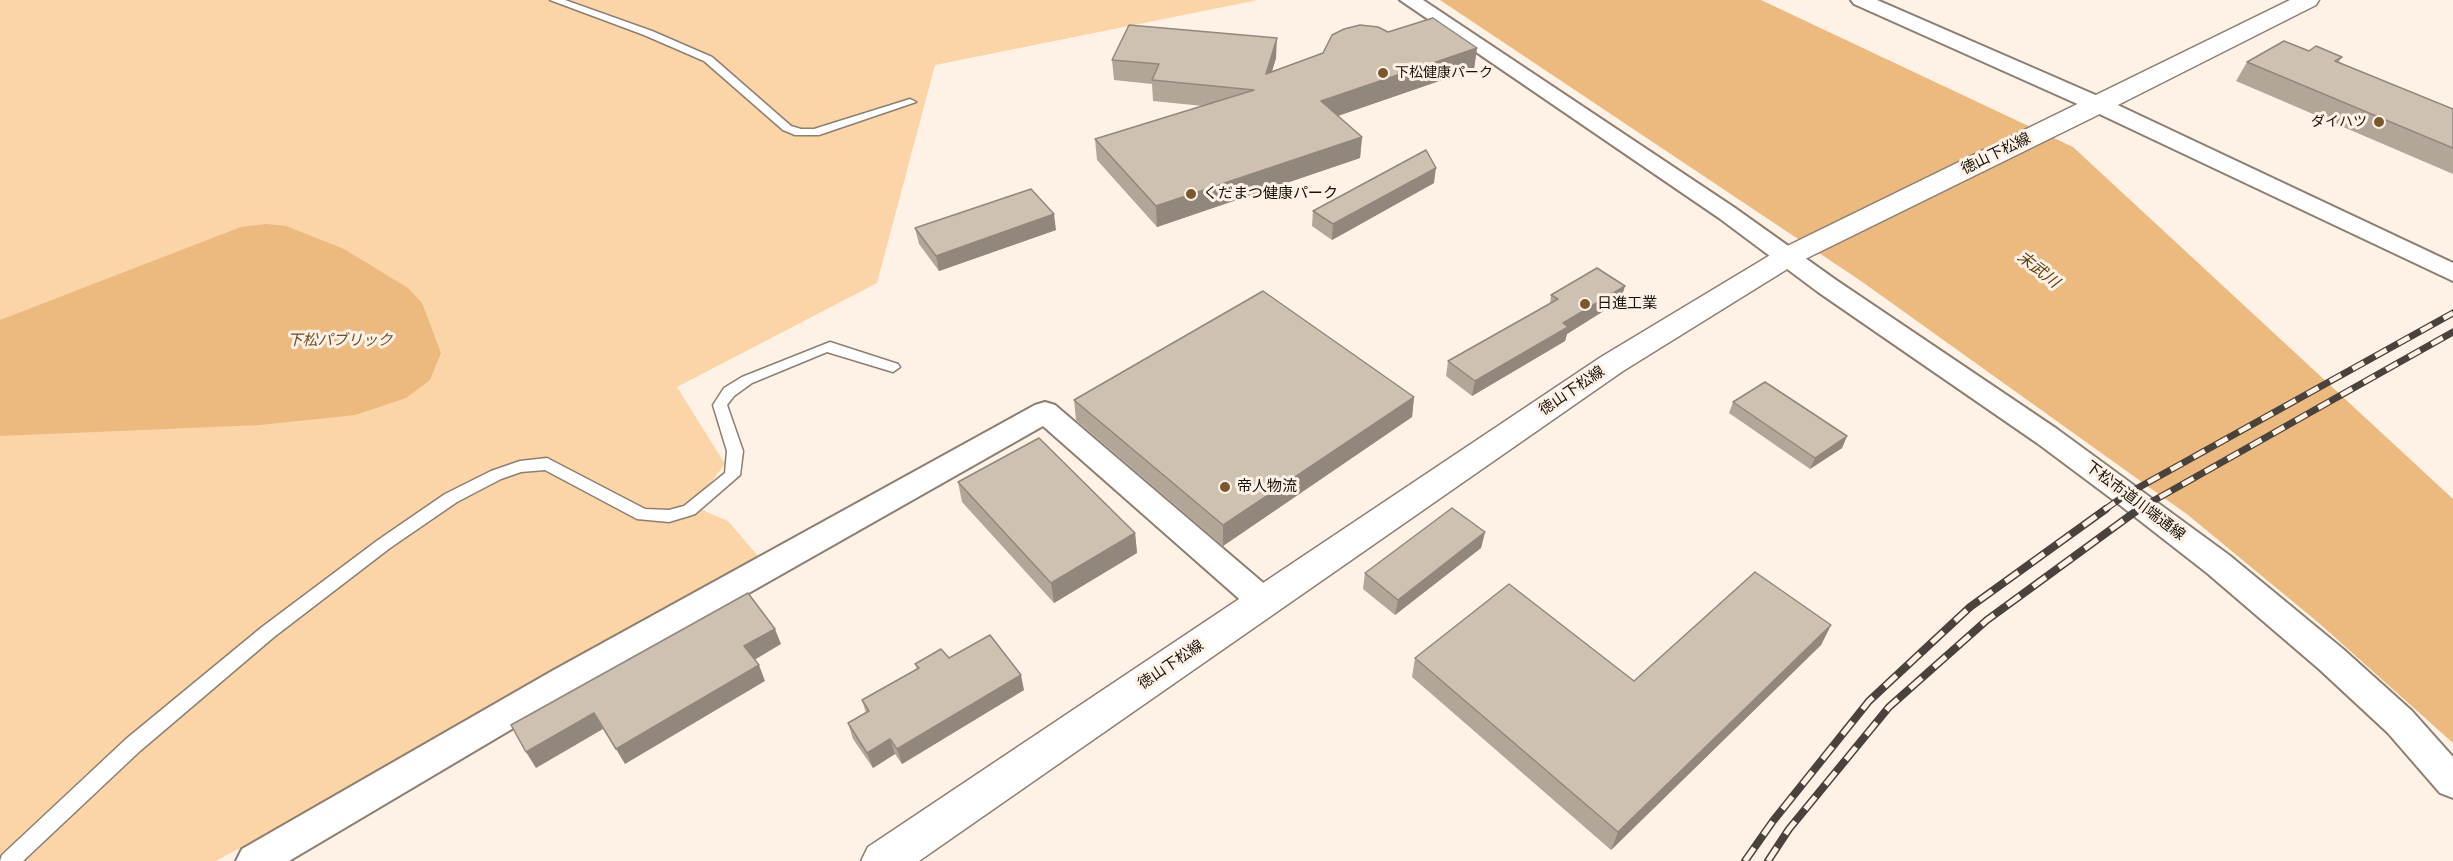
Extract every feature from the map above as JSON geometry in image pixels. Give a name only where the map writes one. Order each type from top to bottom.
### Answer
[{"type":"main road","name":"徳山下松線","points":[[883,861],[1612,364],[1795,252],[2088,110],[2307,0]]},
{"type":"street","name":"下松市道川端通線","points":[[1410,0],[1795,252],[2218,564],[2331,659],[2400,722],[2453,782]]},
{"type":"street","points":[[1861,0],[2088,110],[2453,273]]},
{"type":"street","points":[[255,861],[564,681],[1045,412],[1264,602]]},
{"type":"lane","points":[[555,0],[648,33],[708,59],[787,128],[799,133],[815,133],[910,102]]},
{"type":"lane","points":[[9,861],[133,745],[268,632],[384,544],[451,498],[496,475],[520,467],[547,464],[643,515],[669,516],[689,510],[732,475],[735,451],[720,405],[729,392],[747,380],[830,347],[893,367]]},
{"type":"green space","name":"下松パブリック","points":[[0,0],[1258,0],[935,65],[877,283],[677,387],[725,464],[693,506],[728,521],[763,562],[216,861],[0,861]]},
{"type":"water","name":"末武川","points":[[1440,0],[1761,0],[2073,147],[2453,499],[2453,743],[2320,624],[2188,515],[1861,281]]},
{"type":"water","points":[[266,224],[286,226],[344,249],[408,288],[422,303],[441,353],[430,380],[406,398],[355,415],[260,425],[0,436],[0,320],[241,227]]},
{"type":"building","points":[[1433,18],[1477,48],[1321,101],[1362,137],[1156,206],[1095,139],[1254,90],[1152,80],[1159,64],[1112,60],[1129,25],[1277,38],[1266,74],[1323,53],[1332,35],[1344,29],[1360,25],[1378,27],[1388,32]]},
{"type":"building","points":[[2284,41],[2309,51],[2316,46],[2342,57],[2335,61],[2453,109],[2453,148],[2247,62]]},
{"type":"building","points":[[1426,150],[1436,168],[1333,224],[1313,211]]},
{"type":"building","points":[[1031,189],[1054,214],[936,256],[915,228]]},
{"type":"building","points":[[1597,268],[1625,286],[1563,323],[1568,327],[1475,381],[1448,361],[1558,299],[1551,295]]},
{"type":"building","name":"帝人物流","points":[[1263,291],[1414,397],[1223,525],[1074,400]]},
{"type":"building","points":[[1765,382],[1847,436],[1815,458],[1733,402]]},
{"type":"building","points":[[1039,438],[1135,533],[1051,583],[958,482]]},
{"type":"building","points":[[1452,508],[1485,532],[1398,600],[1365,573]]},
{"type":"building","points":[[1755,572],[1831,625],[1618,832],[1415,658],[1509,584],[1634,681]]},
{"type":"building","points":[[748,593],[775,629],[744,646],[759,665],[616,749],[594,713],[526,752],[511,725]]},
{"type":"building","points":[[990,635],[1021,675],[897,749],[890,739],[867,753],[848,723],[869,711],[862,700],[919,668],[915,664],[941,649],[949,658]]},
{"type":"railway","points":[[2104,510],[2127,494],[2453,313]]},
{"type":"railway","points":[[2137,510],[2453,332]]},
{"type":"railway","points":[[1745,861],[1773,821],[1869,701],[1970,607],[2106,509]]},
{"type":"railway","points":[[1768,861],[1789,829],[1889,707],[1987,620],[2139,509]]},
{"type":"place","name":"下松健康パーク","points":[[1383,73]]},
{"type":"place","name":"ダイハツ","points":[[2379,122]]},
{"type":"place","name":"くだまつ健康パーク","points":[[1191,194]]},
{"type":"place","name":"日進工業","points":[[1585,304]]},
{"type":"place","name":"帝人物流","points":[[1225,487]]}]
